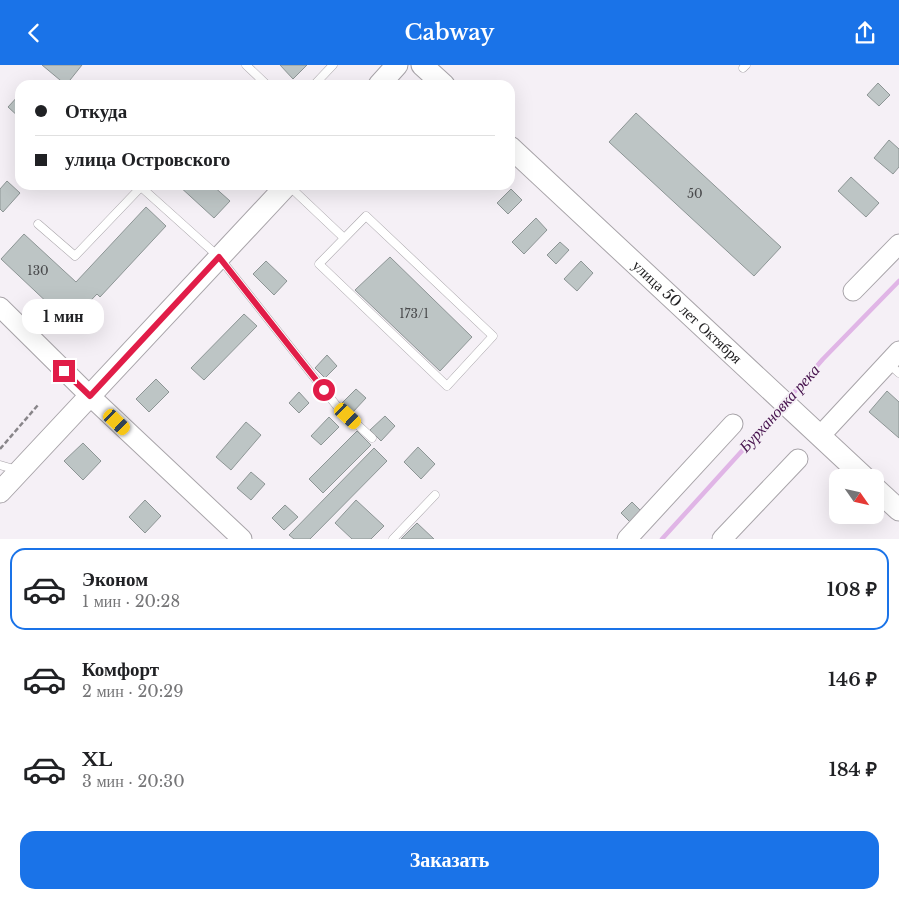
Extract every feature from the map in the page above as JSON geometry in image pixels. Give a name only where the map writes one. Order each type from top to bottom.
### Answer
[{"type":"main road","points":[[384,80],[397,65]]},
{"type":"main road","points":[[422,65],[438,80]]},
{"type":"main road","name":"улица 50 лет Октября","points":[[515,152],[855,469]]},
{"type":"main road","points":[[0,492],[10,468],[90,396],[283,190]]},
{"type":"main road","points":[[884,496],[899,510]]},
{"type":"street","points":[[853,291],[899,244]]},
{"type":"street","points":[[0,307],[90,396],[242,539]]},
{"type":"street","points":[[820,437],[895,362]]},
{"type":"street","points":[[627,539],[733,424]]},
{"type":"street","points":[[722,539],[798,459]]},
{"type":"lane","points":[[246,65],[262,80]]},
{"type":"lane","points":[[319,80],[333,65]]},
{"type":"lane","points":[[38,224],[75,256],[138,190]]},
{"type":"lane","points":[[144,190],[219,257],[336,405],[372,438]]},
{"type":"lane","points":[[293,190],[344,238]]},
{"type":"lane","points":[[366,216],[493,336],[447,386],[319,264],[344,238],[366,216]]},
{"type":"lane","points":[[393,539],[435,495]]},
{"type":"path","points":[[0,449],[38,405]]},
{"type":"building","points":[[42,65],[82,65],[70,80],[60,80]]},
{"type":"building","points":[[280,65],[307,65],[293,79]]},
{"type":"building","points":[[878,83],[890,95],[879,106],[867,95]]},
{"type":"building","points":[[15,99],[15,113],[8,107]]},
{"type":"building","points":[[636,113],[781,247],[754,276],[609,142]]},
{"type":"building","points":[[889,140],[899,149],[899,167],[893,174],[874,158]]},
{"type":"building","points":[[851,177],[879,203],[866,217],[838,191]]},
{"type":"building","points":[[7,181],[20,193],[3,212],[0,209],[0,189]]},
{"type":"building","points":[[183,190],[218,190],[230,201],[214,218]]},
{"type":"building","points":[[510,190],[522,200],[508,214],[497,203]]},
{"type":"building","points":[[146,207],[166,226],[100,297],[97,294],[69,323],[1,259],[24,234],[76,282]]},
{"type":"building","points":[[536,218],[547,230],[524,254],[512,242]]},
{"type":"building","points":[[560,242],[569,250],[556,264],[547,255]]},
{"type":"building","points":[[390,257],[472,337],[440,371],[355,290]]},
{"type":"building","points":[[266,261],[287,281],[274,295],[253,274]]},
{"type":"building","points":[[581,261],[593,273],[577,291],[564,279]]},
{"type":"building","points":[[244,314],[257,326],[204,380],[191,368]]},
{"type":"building","points":[[327,355],[337,366],[325,378],[315,368]]},
{"type":"building","points":[[156,379],[169,392],[149,412],[136,399]]},
{"type":"building","points":[[356,389],[366,398],[352,413],[342,403]]},
{"type":"building","points":[[887,391],[899,402],[899,438],[869,412]]},
{"type":"building","points":[[299,392],[309,403],[299,413],[289,403]]},
{"type":"building","points":[[385,416],[395,426],[381,441],[370,430]]},
{"type":"building","points":[[329,417],[339,427],[321,445],[311,436]]},
{"type":"building","points":[[246,422],[261,435],[231,470],[216,457]]},
{"type":"building","points":[[357,431],[371,445],[323,493],[309,479]]},
{"type":"building","points":[[83,443],[101,461],[83,480],[64,461]]},
{"type":"building","points":[[418,447],[435,464],[421,479],[404,462]]},
{"type":"building","points":[[374,448],[387,461],[310,539],[294,539],[289,535]]},
{"type":"building","points":[[251,472],[265,484],[251,500],[237,488]]},
{"type":"building","points":[[145,500],[161,516],[145,533],[129,517]]},
{"type":"building","points":[[356,500],[384,526],[371,539],[352,539],[335,523]]},
{"type":"building","points":[[632,502],[644,514],[633,525],[621,513]]},
{"type":"building","points":[[285,505],[298,517],[284,530],[272,518]]},
{"type":"building","points":[[417,523],[434,539],[401,539]]},
{"type":"waterway","name":"Бурхановка река","points":[[789,398],[823,359],[899,281]]},
{"type":"waterway","name":"Бурхановка река","points":[[662,539],[781,408]]},
{"type":"route","points":[[64,371],[90,396],[219,257],[324,390]]}]
